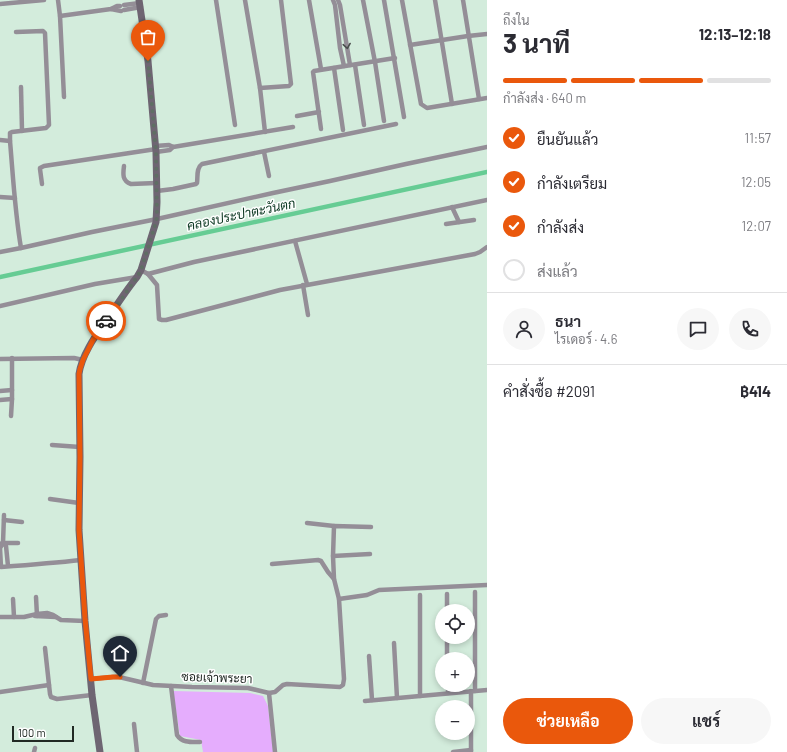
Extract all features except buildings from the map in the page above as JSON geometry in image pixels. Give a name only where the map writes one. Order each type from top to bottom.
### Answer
[{"type":"street","points":[[1,3],[44,0]]},
{"type":"street","points":[[58,0],[64,97]]},
{"type":"street","points":[[216,0],[235,124]]},
{"type":"street","points":[[245,0],[260,88],[265,132]]},
{"type":"street","points":[[260,88],[290,86],[291,84],[281,0]]},
{"type":"street","points":[[309,0],[321,69]]},
{"type":"street","points":[[333,0],[344,66]]},
{"type":"street","points":[[338,0],[364,124]]},
{"type":"street","points":[[363,0],[375,62],[384,121]]},
{"type":"street","points":[[384,0],[404,117]]},
{"type":"street","points":[[402,0],[421,104],[426,108],[487,98]]},
{"type":"street","points":[[435,0],[452,104]]},
{"type":"street","points":[[464,0],[468,36],[479,99]]},
{"type":"street","points":[[60,16],[122,8],[140,3],[148,61],[156,149],[157,221],[142,267],[137,277],[93,340],[83,360],[79,374],[79,530],[85,621],[92,695],[100,752]]},
{"type":"street","points":[[338,29],[344,28]]},
{"type":"street","points":[[16,32],[43,31],[46,33],[49,125],[46,128],[11,132],[10,141],[21,248]]},
{"type":"street","points":[[410,45],[487,34]]},
{"type":"street","points":[[321,129],[313,72],[321,69],[395,58]]},
{"type":"street","points":[[334,68],[343,130]]},
{"type":"street","points":[[21,87],[22,131]]},
{"type":"street","points":[[298,116],[319,112]]},
{"type":"street","points":[[157,191],[196,184],[199,166],[202,164],[396,124]]},
{"type":"street","points":[[42,184],[41,166],[156,149],[169,145],[173,147],[293,128]]},
{"type":"street","points":[[0,140],[10,141]]},
{"type":"street","points":[[0,252],[92,232],[157,221],[273,193],[487,147]]},
{"type":"street","points":[[264,152],[269,176]]},
{"type":"street","points":[[124,166],[124,179],[127,183],[156,183]]},
{"type":"street","points":[[0,198],[15,198]]},
{"type":"street","points":[[148,274],[194,262],[487,200]]},
{"type":"street","points":[[452,207],[459,222]]},
{"type":"street","points":[[446,224],[474,220]]},
{"type":"street","points":[[295,241],[305,285],[308,316]]},
{"type":"street","points":[[142,267],[157,285],[159,319],[162,320],[171,319],[280,290],[475,254],[487,247]]},
{"type":"street","points":[[0,306],[95,284],[137,277]]},
{"type":"street","points":[[11,416],[12,358]]},
{"type":"street","points":[[0,359],[74,358],[83,360]]},
{"type":"street","points":[[0,391],[12,390]]},
{"type":"street","points":[[0,400],[12,398]]},
{"type":"street","points":[[52,445],[80,446]]},
{"type":"street","points":[[50,499],[79,503]]},
{"type":"street","points":[[4,514],[2,543],[0,548],[1,567],[81,560]]},
{"type":"street","points":[[4,520],[22,522]]},
{"type":"street","points":[[307,522],[334,526],[372,527]]},
{"type":"street","points":[[275,752],[269,693],[275,692],[286,684],[340,687],[343,685],[344,679],[339,599],[334,579],[334,526]]},
{"type":"street","points":[[2,543],[6,546],[8,566]]},
{"type":"street","points":[[2,543],[18,543]]},
{"type":"street","points":[[333,556],[370,554]]},
{"type":"street","points":[[272,564],[318,560],[321,561],[334,579]]},
{"type":"street","points":[[339,599],[367,595],[379,590],[487,585]]},
{"type":"street","points":[[474,652],[475,592]]},
{"type":"street","points":[[447,594],[447,604]]},
{"type":"street","points":[[420,595],[420,696]]},
{"type":"street","points":[[36,597],[36,615]]},
{"type":"street","points":[[13,599],[14,617]]},
{"type":"street","points":[[0,617],[24,617],[47,613],[65,621],[85,621]]},
{"type":"street","points":[[143,683],[156,619],[159,616],[166,615]]},
{"type":"street","points":[[394,643],[397,698]]},
{"type":"street","points":[[45,648],[51,697],[57,699],[92,695]]},
{"type":"street","points":[[369,656],[372,700]]},
{"type":"street","name":"ซอยเจ้าพระยา","points":[[91,679],[120,677],[143,683],[170,686],[248,688],[269,693]]},
{"type":"street","points":[[0,692],[49,685]]},
{"type":"street","points":[[170,686],[177,735],[181,740],[186,742],[200,742]]},
{"type":"street","points":[[475,691],[487,690]]},
{"type":"street","points":[[365,701],[460,692]]},
{"type":"street","points":[[453,752],[471,751],[473,692]]},
{"type":"street","points":[[134,724],[137,752]]},
{"type":"shaded area","points":[[173,691],[250,693],[263,696],[268,706],[273,752],[203,752],[201,740],[180,736]]},
{"type":"waterway","name":"คลองประปาตะวันตก","points":[[0,277],[487,172]]},
{"type":"way so far","points":[[106,321],[137,277],[144,264],[157,216],[158,202],[156,183],[156,152],[148,61]]},
{"type":"route","points":[[106,321],[93,340],[83,360],[79,374],[79,530],[91,679],[120,677]]}]
